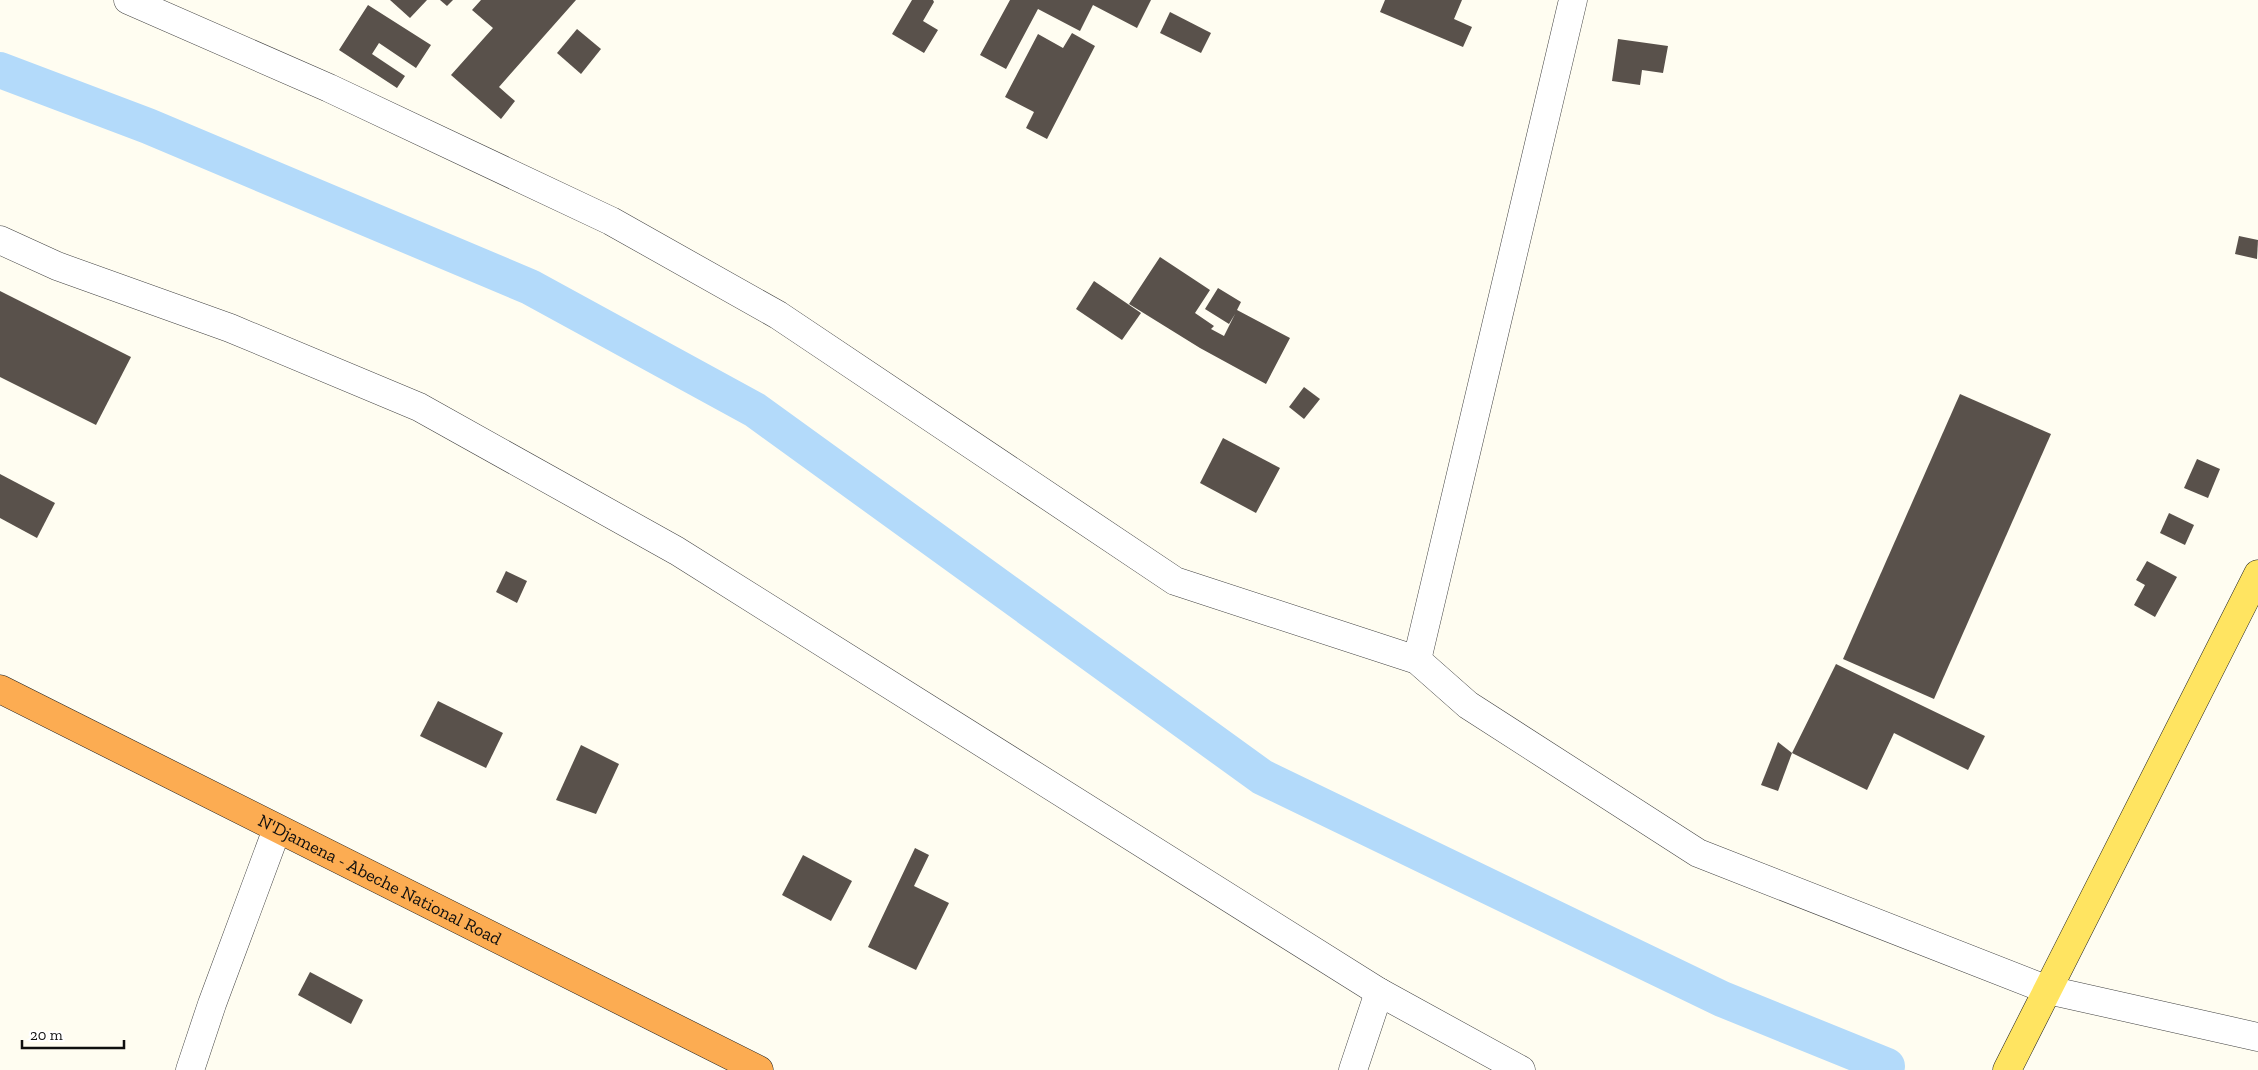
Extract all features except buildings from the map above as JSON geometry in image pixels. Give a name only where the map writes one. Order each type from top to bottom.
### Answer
[{"type":"highway","name":"N'Djamena - Abeche National Road","points":[[0,689],[759,1070]]},
{"type":"main road","points":[[2007,1070],[2258,574]]},
{"type":"street","points":[[128,0],[329,88],[611,221],[778,315],[1175,581],[1417,660],[1468,705],[1698,853],[2048,990],[2258,1037]]},
{"type":"street","points":[[1417,660],[1574,0]]},
{"type":"street","points":[[0,240],[57,266],[230,328],[419,408],[677,551],[1379,992],[1521,1070]]},
{"type":"street","points":[[190,1070],[212,1004],[277,829]]},
{"type":"street","points":[[1353,1070],[1379,992]]},
{"type":"waterway","points":[[0,70],[148,126],[530,287],[755,410],[1262,777],[1722,999],[1887,1066]]}]
